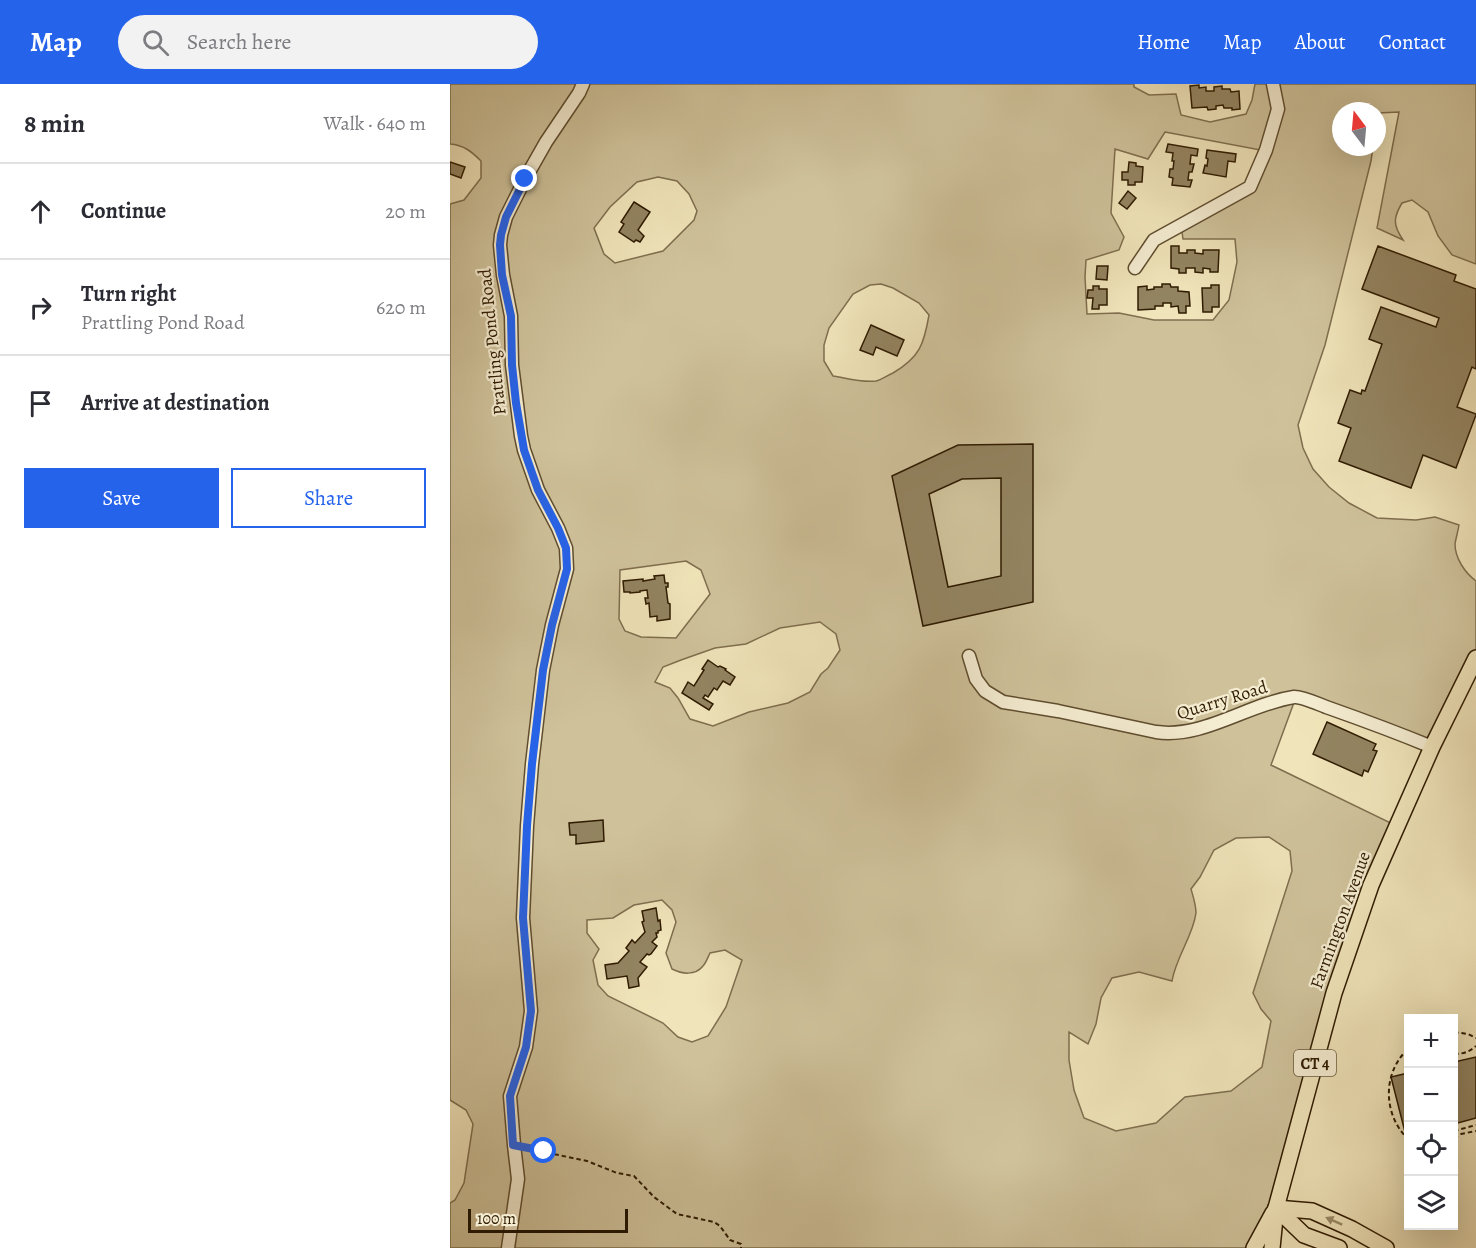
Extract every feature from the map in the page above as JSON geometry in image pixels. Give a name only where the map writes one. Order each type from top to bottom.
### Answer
[{"type":"main road","name":"Farmington Avenue","points":[[1272,1248],[1276,1208],[1334,993],[1368,894],[1432,747],[1476,658]]},
{"type":"main road","name":"Farmington Avenue","points":[[1254,1248],[1276,1208]]},
{"type":"main road","points":[[1276,1208],[1304,1235],[1339,1248]]},
{"type":"main road","points":[[1276,1208],[1312,1211],[1386,1248]]},
{"type":"street","name":"Prattling Pond Road","points":[[508,1248],[518,1179],[510,1096],[526,1047],[531,1011],[523,918],[532,764],[543,670],[567,569],[566,548],[538,490],[521,436],[512,365],[511,316],[502,275],[500,245],[506,217],[525,179],[583,84]]},
{"type":"street","points":[[1135,268],[1154,240],[1250,187],[1266,150],[1278,109],[1273,84]]},
{"type":"street","name":"Quarry Road","points":[[969,656],[976,679],[985,691],[1004,702],[1156,732],[1168,734],[1185,732],[1260,706],[1297,696],[1432,747]]},
{"type":"path","points":[[1458,1033],[1476,1038]]},
{"type":"path","points":[[1458,1054],[1476,1046]]},
{"type":"path","points":[[1404,1053],[1393,1070],[1388,1089],[1392,1112],[1396,1123],[1404,1134]]},
{"type":"path","points":[[1458,1130],[1475,1126],[1475,1131],[1458,1136]]},
{"type":"path","points":[[513,1145],[587,1161],[617,1173],[634,1176],[654,1197],[677,1214],[714,1222],[720,1226],[730,1240],[741,1244],[741,1248]]},
{"type":"shaded area","points":[[450,84],[1134,84],[1134,87],[1149,95],[1176,94],[1181,115],[1210,122],[1246,114],[1255,84],[1476,84],[1476,264],[1452,255],[1438,236],[1428,212],[1412,200],[1402,203],[1396,217],[1397,230],[1403,240],[1377,228],[1399,112],[1386,113],[1386,102],[1332,102],[1332,156],[1372,156],[1325,345],[1298,425],[1303,448],[1313,469],[1329,487],[1349,503],[1377,518],[1416,520],[1435,517],[1459,525],[1455,544],[1457,555],[1468,574],[1476,581],[1476,658],[1432,747],[1296,697],[1271,765],[1397,826],[1371,885],[1276,1208],[1254,1248],[450,1248],[450,1203],[455,1200],[464,1183],[473,1124],[466,1110],[450,1100],[450,204],[464,200],[481,178],[481,161],[459,146],[450,144]],"holes":[[[1165,132],[1266,151],[1250,187],[1181,225],[1183,239],[1235,239],[1237,262],[1229,300],[1213,320],[1154,320],[1119,313],[1087,314],[1086,260],[1119,250],[1124,237],[1111,213],[1115,149],[1148,159]],[[658,177],[677,181],[689,194],[697,211],[694,220],[663,251],[615,263],[604,254],[594,228],[610,207],[637,182]],[[881,284],[893,288],[919,303],[929,315],[923,342],[909,361],[880,380],[860,381],[833,376],[824,361],[824,345],[829,328],[853,294],[870,285]],[[686,561],[701,570],[710,594],[676,638],[641,637],[625,631],[619,619],[620,570]],[[820,622],[836,634],[840,650],[810,692],[788,703],[749,712],[713,726],[690,719],[670,688],[655,682],[663,667],[715,648],[746,644],[780,628]],[[1269,837],[1290,851],[1292,871],[1253,993],[1261,1009],[1271,1021],[1262,1067],[1231,1091],[1185,1097],[1156,1123],[1116,1131],[1084,1118],[1074,1090],[1069,1060],[1069,1032],[1088,1044],[1096,1024],[1101,998],[1112,978],[1139,972],[1172,981],[1196,913],[1191,889],[1214,850],[1236,838]],[[662,900],[672,910],[676,922],[666,953],[672,969],[692,973],[704,965],[710,953],[725,950],[742,960],[726,1007],[708,1036],[692,1042],[678,1037],[663,1023],[608,996],[598,985],[593,960],[599,949],[587,933],[587,920],[613,918],[634,905]]]},
{"type":"building","points":[[1199,85],[1199,88],[1206,87],[1206,91],[1214,91],[1214,87],[1222,86],[1222,89],[1230,89],[1231,92],[1239,91],[1240,109],[1232,110],[1232,108],[1224,108],[1223,105],[1208,110],[1207,107],[1192,108],[1190,86]]},
{"type":"building","points":[[1168,144],[1198,149],[1197,156],[1191,155],[1190,164],[1194,164],[1192,172],[1189,172],[1188,180],[1192,180],[1190,187],[1172,185],[1173,178],[1169,177],[1174,161],[1172,161],[1173,153],[1166,152]]},
{"type":"building","points":[[1207,150],[1236,154],[1235,162],[1228,161],[1226,177],[1203,173],[1205,165],[1207,166]]},
{"type":"building","points":[[450,162],[465,167],[461,178],[450,174]]},
{"type":"building","points":[[1129,162],[1143,167],[1142,182],[1128,185],[1128,180],[1122,180],[1122,172],[1128,172]]},
{"type":"building","points":[[1128,191],[1136,198],[1127,209],[1119,203]]},
{"type":"building","points":[[634,202],[650,212],[638,230],[644,236],[640,242],[636,240],[634,242],[619,232],[624,224],[621,222]]},
{"type":"building","points":[[1171,246],[1179,246],[1179,253],[1195,250],[1195,253],[1203,254],[1203,250],[1219,250],[1218,272],[1210,272],[1210,269],[1203,268],[1203,273],[1195,272],[1195,268],[1186,268],[1186,273],[1179,273],[1179,269],[1171,268]]},
{"type":"building","points":[[1378,246],[1456,275],[1454,281],[1476,289],[1476,369],[1472,367],[1457,407],[1476,415],[1456,468],[1423,455],[1411,488],[1339,461],[1351,428],[1338,423],[1350,390],[1361,394],[1362,390],[1365,391],[1382,344],[1369,339],[1381,307],[1436,327],[1439,318],[1362,289]]},
{"type":"building","points":[[1097,266],[1108,266],[1107,280],[1096,279]]},
{"type":"building","points":[[1162,284],[1170,284],[1171,287],[1178,287],[1178,291],[1189,292],[1190,306],[1186,306],[1186,313],[1179,313],[1178,306],[1171,307],[1171,303],[1155,306],[1155,309],[1138,310],[1138,287],[1147,286],[1147,290],[1162,287]]},
{"type":"building","points":[[1211,285],[1219,285],[1219,307],[1212,307],[1212,312],[1203,312],[1202,288],[1211,288]]},
{"type":"building","points":[[1093,286],[1107,289],[1107,305],[1099,305],[1099,309],[1092,309],[1093,298],[1087,298],[1088,290],[1093,290]]},
{"type":"building","points":[[871,325],[904,340],[897,356],[876,347],[873,355],[860,350]]},
{"type":"building","points":[[1033,444],[1033,602],[923,626],[892,476],[958,445]],"holes":[[[1001,478],[1001,576],[948,587],[929,494],[962,479]]]},
{"type":"building","points":[[664,575],[665,583],[668,583],[666,587],[670,604],[670,619],[657,621],[657,616],[650,617],[649,603],[646,604],[645,598],[648,598],[647,590],[624,592],[623,581],[643,579],[643,581]]},
{"type":"building","points":[[708,660],[726,669],[735,677],[730,685],[723,681],[708,697],[705,695],[703,698],[713,704],[709,710],[682,693],[688,682],[694,686]]},
{"type":"building","points":[[1327,722],[1376,744],[1373,750],[1377,751],[1368,772],[1364,770],[1362,776],[1313,754]]},
{"type":"building","points":[[603,820],[604,841],[576,844],[576,835],[570,835],[569,823]]},
{"type":"building","points":[[656,908],[661,930],[656,933],[657,937],[652,942],[657,946],[640,962],[647,967],[638,978],[639,986],[629,988],[627,976],[607,979],[605,965],[618,963],[629,951],[626,948],[632,940],[635,943],[645,932],[642,911]]},
{"type":"building","points":[[1476,1057],[1476,1118],[1458,1123],[1458,1068],[1458,1061]]},
{"type":"building","points":[[1404,1074],[1404,1128],[1391,1077]]},
{"type":"route","points":[[525,179],[506,217],[501,235],[502,275],[511,316],[512,365],[524,450],[538,490],[566,548],[567,569],[543,670],[532,764],[523,918],[531,1011],[526,1047],[510,1096],[513,1145],[544,1151]]}]
